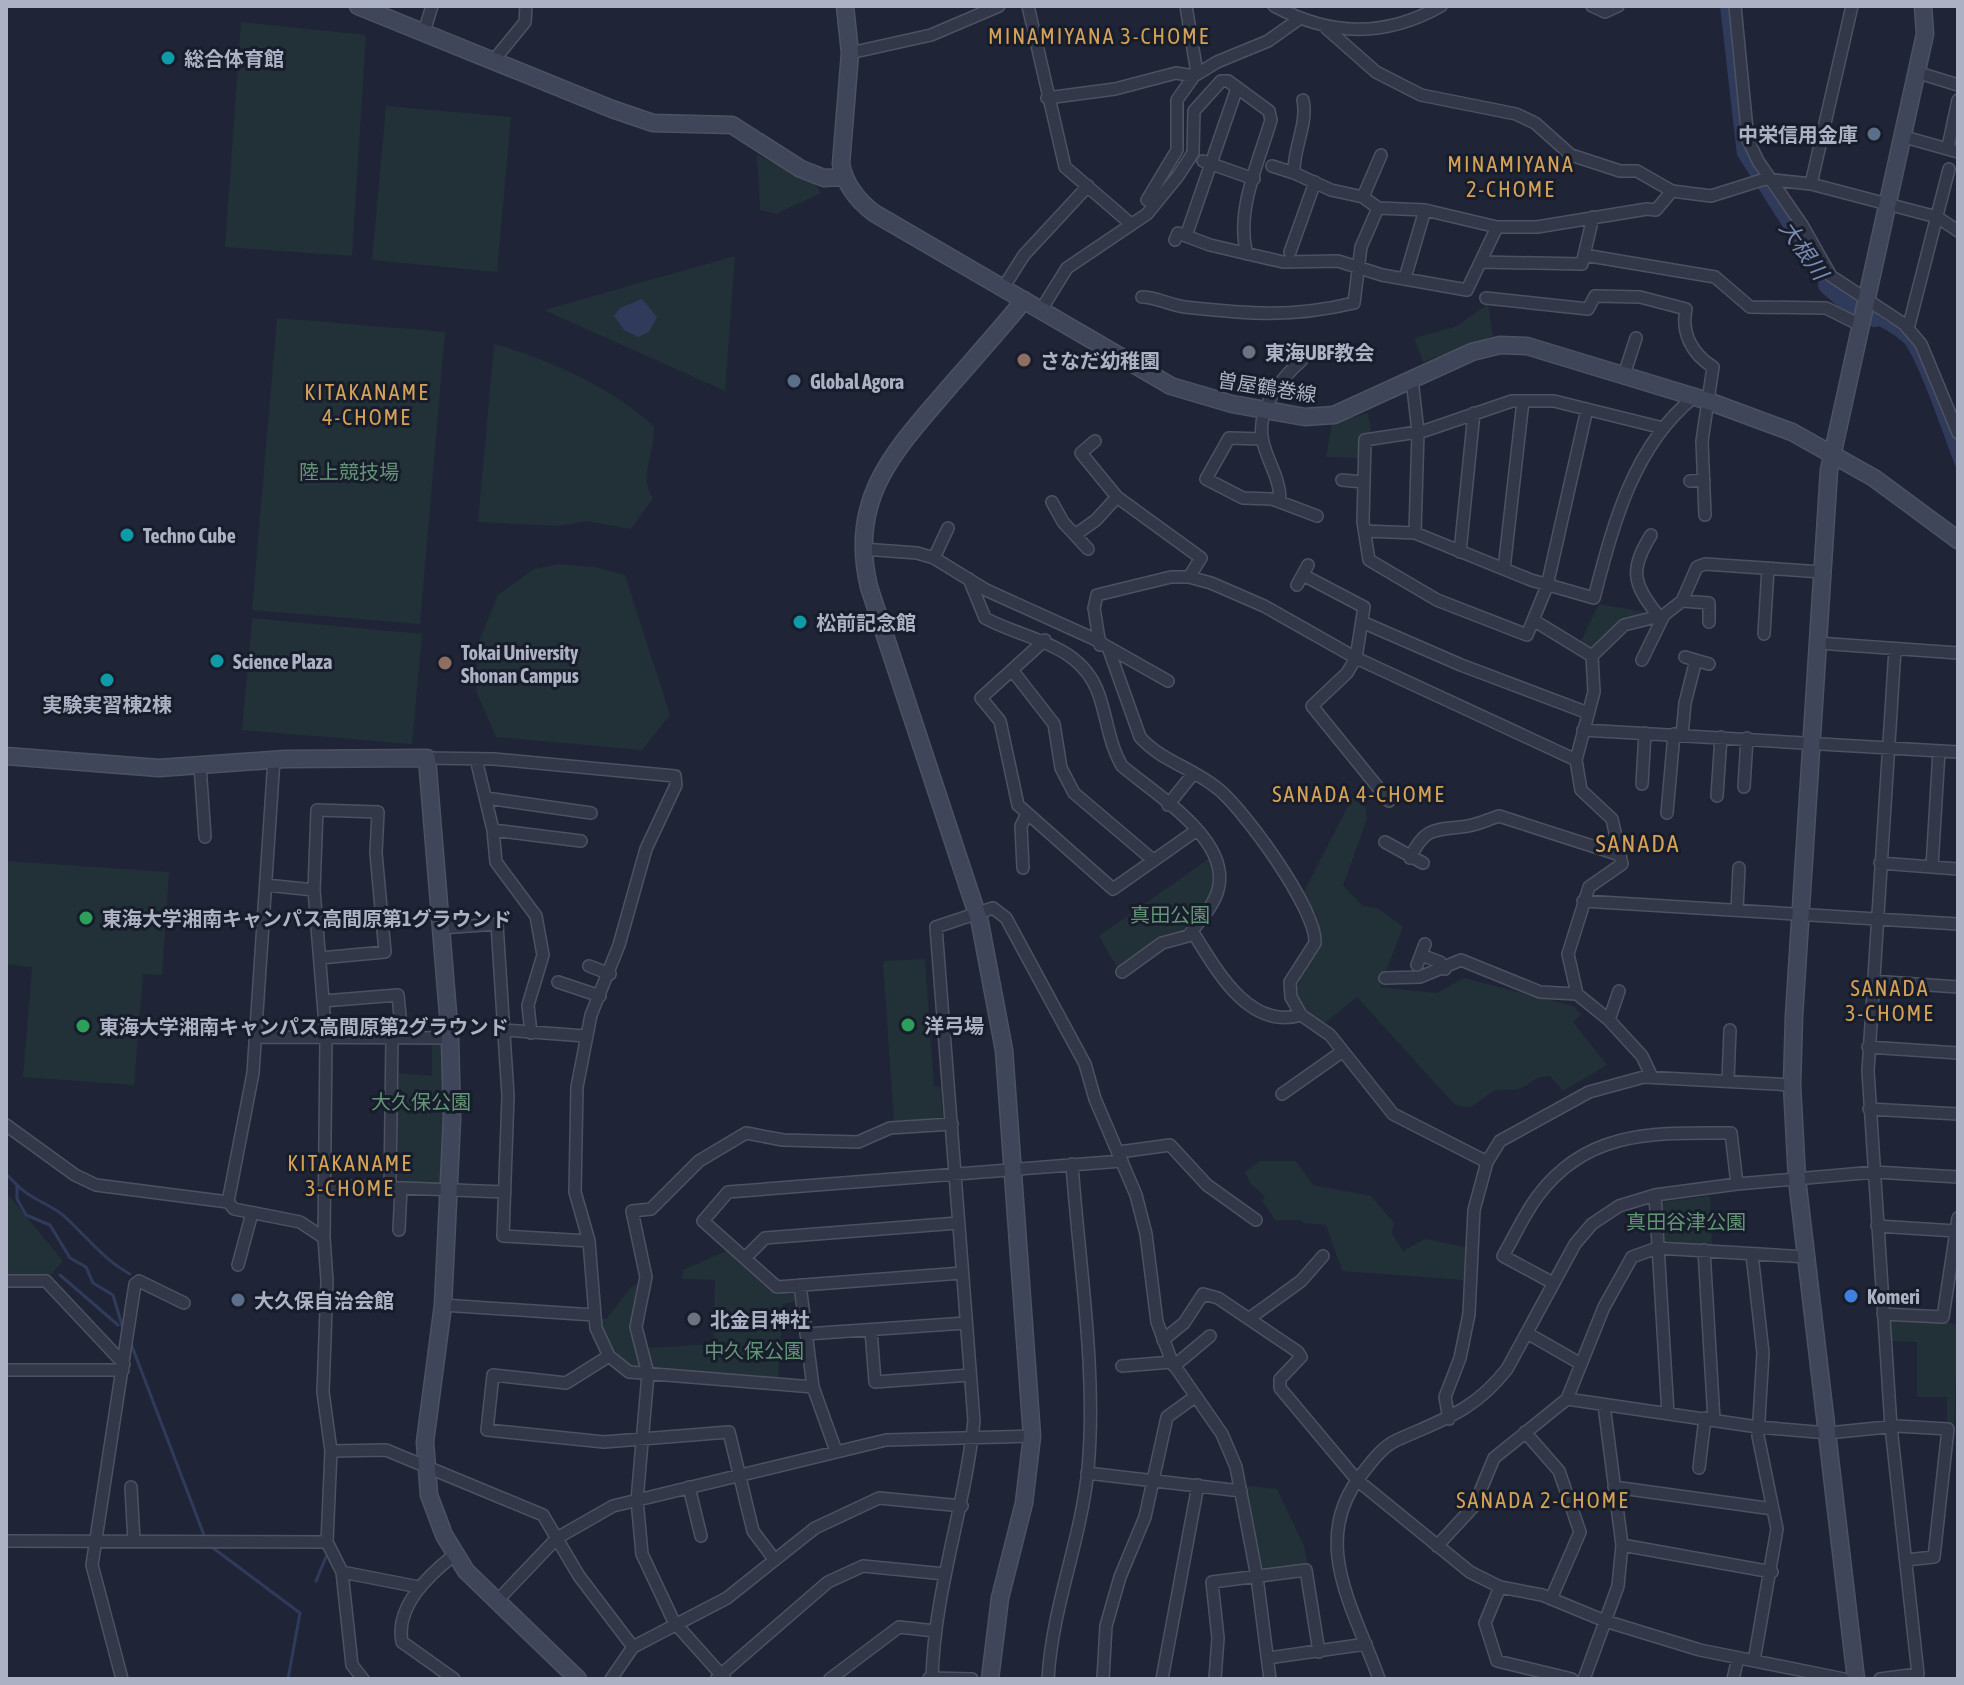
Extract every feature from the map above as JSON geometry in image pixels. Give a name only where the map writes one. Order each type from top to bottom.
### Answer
[{"type":"street","points":[[358,6],[653,123],[732,125],[801,169],[824,178],[844,177],[840,158],[850,53],[845,6]]},
{"type":"street","points":[[424,32],[432,6]]},
{"type":"street","points":[[494,60],[525,22],[526,6]]},
{"type":"street","points":[[850,53],[931,35],[978,10],[999,6]]},
{"type":"street","points":[[1028,6],[1065,167],[1138,220]]},
{"type":"street","points":[[1186,6],[1196,75]]},
{"type":"street","points":[[1274,6],[1326,28],[1387,26],[1419,19],[1441,6]]},
{"type":"street","points":[[1592,6],[1605,12],[1618,6]]},
{"type":"street","points":[[1735,6],[1748,140],[1758,161],[1831,276],[1908,329],[1927,355],[1958,433]]},
{"type":"street","points":[[1811,184],[1852,6]]},
{"type":"street","points":[[1856,1679],[1797,1179],[1792,1085],[1800,914],[1832,452],[1925,34],[1923,6]]},
{"type":"street","points":[[1138,220],[1177,150],[1177,100],[1196,75],[1268,41],[1299,19]]},
{"type":"street","points":[[1326,28],[1376,72],[1421,95],[1516,114],[1535,123],[1571,155],[1620,171],[1637,171],[1672,191],[1711,196],[1769,180],[1811,184],[1937,217],[1958,231]]},
{"type":"street","points":[[1916,72],[1958,85]]},
{"type":"street","points":[[1047,98],[1115,89],[1176,73],[1196,75]]},
{"type":"street","points":[[1041,310],[1067,268],[1138,220],[1178,176],[1193,153],[1194,111],[1221,81],[1237,88],[1269,111],[1271,120],[1245,211],[1243,242],[1247,254]]},
{"type":"street","points":[[1237,88],[1181,238],[1283,262],[1338,261],[1467,290],[1497,227]]},
{"type":"street","points":[[1294,173],[1293,154],[1303,127],[1303,100]]},
{"type":"street","points":[[1901,136],[1953,150],[1958,100]]},
{"type":"street","points":[[1363,197],[1381,155]]},
{"type":"street","points":[[1207,162],[1254,179]]},
{"type":"street","points":[[1272,166],[1331,190],[1363,197],[1378,208],[1425,210],[1497,227],[1537,227],[1656,210],[1672,191]]},
{"type":"street","points":[[1908,329],[1949,169]]},
{"type":"street","name":"曽屋鶴巻線","points":[[844,177],[874,213],[1171,386],[1203,397],[1305,417],[1334,415],[1472,352],[1500,345],[1538,348],[1766,421],[1832,452],[1958,540]]},
{"type":"street","points":[[1290,252],[1315,182]]},
{"type":"street","points":[[1003,288],[1024,255],[1088,186]]},
{"type":"street","points":[[1142,297],[1175,306],[1267,316],[1311,313],[1354,303],[1357,267],[1368,224],[1378,208]]},
{"type":"street","points":[[1405,278],[1425,210]]},
{"type":"street","points":[[1482,262],[1582,264],[1593,217]]},
{"type":"street","points":[[1584,255],[1715,277],[1750,307],[1826,308],[1860,323]]},
{"type":"street","points":[[1486,298],[1588,309],[1595,296],[1640,297],[1686,309],[1683,324],[1689,340],[1698,358],[1713,367],[1701,399],[1705,515]]},
{"type":"street","points":[[990,1679],[998,1610],[1024,1503],[1032,1436],[1014,1169],[1000,1019],[976,911],[875,606],[863,549],[869,504],[890,458],[1024,300]]},
{"type":"street","points":[[1624,375],[1636,338]]},
{"type":"street","points":[[1280,502],[1281,489],[1262,439],[1267,411],[1280,379],[1302,360]]},
{"type":"street","points":[[1412,379],[1418,432],[1415,533]]},
{"type":"street","points":[[1365,531],[1415,533],[1547,586],[1594,598],[1608,544],[1642,458],[1663,428],[1701,399]]},
{"type":"street","points":[[1587,409],[1547,586],[1527,635],[1437,600],[1369,560],[1363,482],[1365,440],[1418,432],[1523,401],[1554,401],[1587,409],[1663,428]]},
{"type":"street","points":[[1504,569],[1523,401]]},
{"type":"street","points":[[1460,552],[1474,413]]},
{"type":"street","points":[[1262,439],[1229,438],[1206,479],[1243,498],[1280,502],[1317,516]]},
{"type":"street","points":[[1095,441],[1081,453],[1117,497],[1201,558],[1189,577]]},
{"type":"street","points":[[1342,480],[1363,482]]},
{"type":"street","points":[[1690,481],[1704,480]]},
{"type":"street","points":[[1075,535],[1096,520],[1117,497]]},
{"type":"street","points":[[1052,502],[1088,549]]},
{"type":"street","points":[[934,558],[948,528]]},
{"type":"street","points":[[1651,535],[1636,558],[1635,573],[1644,597],[1661,614]]},
{"type":"street","points":[[863,549],[917,553],[934,558],[1168,681]]},
{"type":"street","points":[[1577,994],[1568,954],[1583,901],[1589,887],[1622,864],[1612,819],[1581,790],[1576,760],[1594,692],[1592,656],[1624,625],[1661,614],[1682,601],[1697,567],[1705,564],[1822,572]]},
{"type":"street","points":[[1764,634],[1768,568]]},
{"type":"street","points":[[1303,575],[1364,607],[1356,658],[1347,673],[1312,706],[1360,770],[1389,801]]},
{"type":"street","points":[[1487,1162],[1424,1133],[1393,1114],[1317,1023],[1301,1015],[1291,997],[1290,982],[1315,943],[1312,921],[1276,860],[1219,789],[1150,749],[1140,737],[1105,647],[1094,608],[1097,595],[1189,577],[1264,606],[1356,658],[1576,760]]},
{"type":"street","points":[[969,579],[985,618],[1045,640],[1089,675],[1098,692],[1115,755],[1122,766],[1212,846],[1220,877],[1215,899],[1188,936],[1162,943],[1122,972]]},
{"type":"street","points":[[1682,601],[1709,603],[1709,622]]},
{"type":"street","points":[[1642,660],[1661,614]]},
{"type":"street","points":[[1533,620],[1592,656]]},
{"type":"street","points":[[1362,622],[1461,665],[1588,713]]},
{"type":"street","points":[[1045,640],[981,698],[1000,721],[1012,789],[1018,805],[1113,889],[1197,830]]},
{"type":"street","points":[[1818,643],[1958,653]]},
{"type":"street","points":[[1880,1679],[1918,1674],[1891,1427],[1869,1109],[1868,1047],[1895,649]]},
{"type":"street","points":[[1671,806],[1690,659],[1709,664]]},
{"type":"street","points":[[1012,670],[1054,724],[1061,768],[1074,793],[1153,860]]},
{"type":"street","points":[[1583,730],[1958,752]]},
{"type":"street","points":[[1642,784],[1645,733]]},
{"type":"street","points":[[1721,737],[1721,789]]},
{"type":"street","points":[[1744,787],[1747,738]]},
{"type":"street","points":[[1932,867],[1939,751]]},
{"type":"street","points":[[6,756],[159,768],[274,759],[476,759],[675,776],[676,785],[646,849],[610,974],[585,1036],[577,1087],[575,1192],[589,1241],[594,1315],[600,1343],[609,1356],[629,1372],[813,1387]]},
{"type":"street","points":[[427,758],[450,1038],[443,1305],[424,1464],[435,1515],[454,1555],[496,1602],[578,1679]]},
{"type":"street","points":[[228,1202],[253,1073],[274,759]]},
{"type":"street","points":[[476,759],[493,830],[496,862],[536,916],[543,955],[528,1005],[531,1033]]},
{"type":"street","points":[[200,765],[205,837]]},
{"type":"street","points":[[1168,805],[1193,774]]},
{"type":"street","points":[[486,798],[530,799],[573,805],[591,813]]},
{"type":"street","points":[[320,958],[385,952],[376,853],[378,812],[317,810],[314,890],[326,1037],[324,1238],[327,1281],[323,1392],[331,1451],[327,1542],[342,1572],[352,1665],[363,1679]]},
{"type":"street","points":[[1023,868],[1021,826],[1027,814]]},
{"type":"street","points":[[1410,858],[1418,841],[1438,827],[1486,823],[1499,816],[1620,855]]},
{"type":"street","points":[[493,830],[523,838],[560,834],[581,841]]},
{"type":"street","points":[[1385,842],[1423,863]]},
{"type":"street","points":[[1880,863],[1958,869]]},
{"type":"street","points":[[1737,910],[1739,868]]},
{"type":"street","points":[[266,885],[314,890]]},
{"type":"street","points":[[1583,901],[1958,924]]},
{"type":"street","points":[[972,1679],[931,1678],[935,1631],[962,1506],[972,1436],[936,927],[976,911],[993,908],[1006,918],[1085,1064],[1095,1099],[1120,1156],[1146,1234],[1157,1322],[1163,1340],[1173,1364],[1222,1434],[1236,1467],[1257,1577],[1270,1679]]},
{"type":"street","points":[[441,928],[497,924],[508,1096],[503,1236],[589,1241]]},
{"type":"street","points":[[1192,931],[1239,999],[1265,1012],[1289,1017],[1301,1015]]},
{"type":"street","points":[[1421,955],[1440,962],[1445,969]]},
{"type":"street","points":[[1385,978],[1420,977],[1461,960],[1540,992],[1577,994],[1609,1020],[1642,1056],[1652,1077]]},
{"type":"street","points":[[589,966],[610,974]]},
{"type":"street","points":[[1872,981],[1958,987]]},
{"type":"street","points":[[558,982],[600,996]]},
{"type":"street","points":[[1609,1020],[1619,991]]},
{"type":"street","points":[[323,1001],[398,995],[395,1188],[399,1230]]},
{"type":"street","points":[[505,1030],[585,1036]]},
{"type":"street","points":[[1728,1080],[1730,1030]]},
{"type":"street","points":[[256,1037],[450,1038]]},
{"type":"street","points":[[1868,1047],[1958,1053]]},
{"type":"street","points":[[1282,1094],[1343,1051]]},
{"type":"street","points":[[1449,1419],[1445,1397],[1460,1358],[1469,1314],[1474,1210],[1487,1162],[1500,1141],[1589,1092],[1652,1077],[1792,1085]]},
{"type":"street","points":[[1869,1109],[1958,1114]]},
{"type":"street","points":[[945,1574],[863,1566],[828,1582],[720,1677],[674,1622],[642,1554],[637,1500],[648,1374],[636,1327],[646,1277],[632,1211],[651,1209],[699,1161],[746,1133],[806,1141],[858,1142],[890,1128],[952,1124]]},
{"type":"street","points":[[6,1125],[66,1168],[96,1185],[228,1202],[234,1209],[300,1222],[324,1238]]},
{"type":"street","points":[[1553,1283],[1503,1256],[1537,1196],[1573,1162],[1597,1147],[1649,1133],[1731,1133],[1737,1184]]},
{"type":"street","points":[[962,1273],[777,1287],[703,1221],[728,1192],[1072,1164],[1170,1145],[1207,1185],[1256,1220]]},
{"type":"street","points":[[1048,1679],[1057,1606],[1084,1504],[1091,1418],[1072,1164]]},
{"type":"street","points":[[1379,1679],[1343,1587],[1335,1553],[1339,1518],[1357,1480],[1389,1444],[1449,1419],[1482,1399],[1493,1387],[1527,1333],[1575,1244],[1592,1224],[1619,1206],[1655,1195],[1737,1184],[1875,1172],[1958,1177]]},
{"type":"street","points":[[326,1185],[505,1192]]},
{"type":"street","points":[[1655,1195],[1668,1414]]},
{"type":"street","points":[[238,1265],[252,1213]]},
{"type":"street","points":[[1883,1314],[1943,1317],[1958,1218]]},
{"type":"street","points":[[745,1258],[765,1238],[958,1223]]},
{"type":"street","points":[[1877,1226],[1956,1231]]},
{"type":"street","points":[[1437,1546],[1474,1506],[1494,1458],[1567,1399],[1626,1264],[1639,1252],[1657,1248],[1807,1257]]},
{"type":"street","points":[[1699,1468],[1710,1419],[1704,1250]]},
{"type":"street","points":[[1752,1254],[1763,1353],[1758,1427],[1777,1529],[1772,1572],[1754,1661]]},
{"type":"street","points":[[1250,1318],[1301,1281],[1323,1256]]},
{"type":"street","points":[[6,1281],[46,1281],[123,1367]]},
{"type":"street","points":[[122,1679],[94,1577],[93,1541],[135,1284],[139,1281],[184,1303]]},
{"type":"street","points":[[800,1285],[813,1387],[836,1451]]},
{"type":"street","points":[[1163,1340],[1184,1323],[1203,1294],[1218,1298],[1298,1352],[1298,1363],[1280,1379],[1280,1388],[1357,1480],[1470,1572],[1500,1587],[1551,1599],[1605,1621],[1700,1650],[1754,1661],[1791,1674],[1844,1679]]},
{"type":"street","points":[[443,1305],[594,1315]]},
{"type":"street","points":[[806,1334],[966,1323]]},
{"type":"street","points":[[871,1330],[875,1382],[970,1375]]},
{"type":"street","points":[[1527,1333],[1581,1364]]},
{"type":"street","points":[[1122,1366],[1173,1364],[1208,1343]]},
{"type":"street","points":[[609,1356],[566,1383],[493,1375],[487,1430],[604,1442],[729,1432],[753,1531],[774,1559]]},
{"type":"street","points":[[6,1370],[123,1367]]},
{"type":"street","points":[[1103,1679],[1106,1626],[1120,1577],[1145,1517],[1167,1417],[1196,1396]]},
{"type":"street","points":[[1567,1399],[1758,1427],[1828,1433],[1891,1427],[1948,1429],[1934,1557],[1906,1560]]},
{"type":"street","points":[[1584,1679],[1618,1586],[1622,1545],[1604,1405]]},
{"type":"street","points":[[1525,1432],[1559,1471],[1580,1532],[1551,1599]]},
{"type":"street","points":[[496,1602],[557,1538],[592,1516],[637,1500],[886,1440],[1032,1436]]},
{"type":"street","points":[[331,1451],[386,1450],[543,1515],[579,1576],[633,1647]]},
{"type":"street","points":[[1087,1473],[1241,1491]]},
{"type":"street","points":[[1162,1679],[1198,1485]]},
{"type":"street","points":[[131,1487],[134,1541]]},
{"type":"street","points":[[689,1487],[701,1536]]},
{"type":"street","points":[[1614,1487],[1773,1509]]},
{"type":"street","points":[[611,1679],[633,1647],[674,1622],[727,1598],[815,1528],[879,1498],[962,1506]]},
{"type":"street","points":[[6,1541],[327,1542]]},
{"type":"street","points":[[1622,1545],[1772,1572]]},
{"type":"street","points":[[454,1555],[419,1587],[400,1632],[402,1642],[454,1679]]},
{"type":"street","points":[[1215,1679],[1218,1638],[1212,1582],[1306,1570],[1319,1652]]},
{"type":"street","points":[[342,1572],[419,1587]]},
{"type":"street","points":[[1500,1587],[1485,1623],[1497,1661],[1572,1679]]},
{"type":"street","points":[[830,1679],[899,1627],[935,1631]]},
{"type":"street","points":[[1268,1658],[1366,1644]]},
{"type":"street","points":[[1733,1679],[1738,1658]]},
{"type":"green space","points":[[241,22],[366,35],[352,256],[225,247]]},
{"type":"green space","points":[[386,106],[511,117],[497,272],[372,260]]},
{"type":"green space","points":[[757,155],[813,181],[821,193],[776,214],[760,210]]},
{"type":"green space","points":[[735,256],[725,391],[544,310]]},
{"type":"green space","points":[[1488,304],[1493,336],[1423,362],[1414,338],[1455,327]]},
{"type":"green space","name":"陸上競技場","points":[[277,318],[445,332],[420,624],[252,610]]},
{"type":"green space","points":[[494,344],[579,376],[621,401],[654,427],[647,473],[653,498],[631,529],[587,521],[560,526],[478,522]]},
{"type":"green space","points":[[1368,413],[1372,436],[1360,458],[1326,457],[1332,423]]},
{"type":"green space","points":[[559,564],[594,567],[625,575],[670,715],[642,750],[496,737],[476,691],[478,644],[498,595],[534,569]]},
{"type":"green space","points":[[1599,604],[1649,613],[1623,622],[1591,650],[1580,643]]},
{"type":"green space","points":[[252,618],[422,634],[412,744],[242,730]]},
{"type":"green space","points":[[1352,798],[1366,808],[1367,819],[1343,886],[1363,906],[1378,908],[1403,927],[1380,987],[1437,993],[1464,978],[1573,1006],[1581,1014],[1573,1022],[1607,1065],[1563,1091],[1550,1076],[1545,1076],[1518,1089],[1495,1091],[1473,1105],[1462,1107],[1455,1105],[1357,997],[1325,1023],[1310,1013],[1301,1003],[1299,984],[1322,941],[1317,915],[1303,894]]},
{"type":"green space","name":"真田公園","points":[[1211,857],[1214,878],[1200,912],[1170,940],[1119,971],[1099,936]]},
{"type":"green space","points":[[6,861],[169,872],[162,975],[143,974],[134,1085],[23,1077],[32,967],[6,964]]},
{"type":"green space","name":"洋弓場","points":[[925,959],[934,1086],[940,1086],[943,1119],[894,1122],[883,964],[885,961]]},
{"type":"green space","name":"大久保公園","points":[[432,1041],[447,1041],[442,1181],[439,1185],[402,1183],[398,1178],[397,1073],[432,1076]]},
{"type":"green space","points":[[1260,1161],[1296,1161],[1313,1185],[1371,1196],[1394,1223],[1392,1234],[1403,1251],[1425,1239],[1466,1247],[1464,1280],[1342,1271],[1326,1225],[1301,1220],[1275,1220],[1262,1201],[1265,1196],[1251,1184],[1245,1172]]},
{"type":"green space","points":[[6,1192],[63,1261],[51,1275],[6,1276]]},
{"type":"green space","name":"真田谷津公園","points":[[1710,1196],[1712,1246],[1662,1240],[1661,1202]]},
{"type":"green space","name":"中久保公園","points":[[726,1251],[778,1287],[774,1295],[793,1290],[797,1293],[797,1301],[783,1304],[778,1379],[633,1368],[621,1358],[608,1341],[599,1320],[607,1318],[631,1287],[650,1278],[641,1326],[648,1348],[713,1344],[715,1280],[682,1279],[683,1270]]},
{"type":"green space","points":[[1891,1319],[1958,1324],[1954,1424],[1947,1423],[1947,1397],[1917,1397],[1917,1342],[1890,1341]]},
{"type":"green space","points":[[1245,1485],[1277,1489],[1304,1546],[1308,1566],[1262,1569]]},
{"type":"water","points":[[1720,6],[1728,6],[1732,17],[1741,134],[1749,158],[1790,217],[1819,268],[1845,296],[1849,306],[1899,326],[1920,350],[1958,445],[1958,472],[1909,350],[1894,335],[1843,308],[1825,293],[1737,155]]},
{"type":"water","points":[[642,299],[657,317],[649,332],[638,337],[624,330],[614,316],[620,308]]},
{"type":"waterway","name":"大根川","points":[[1827,285],[1844,300],[1875,318]]},
{"type":"waterway","points":[[6,1174],[17,1185],[17,1199],[26,1215],[50,1225],[70,1258],[86,1267],[93,1283],[113,1295],[124,1332]]},
{"type":"waterway","points":[[17,1185],[64,1216],[103,1254],[130,1274]]},
{"type":"waterway","points":[[60,1275],[118,1325]]},
{"type":"waterway","points":[[130,1341],[204,1535]]},
{"type":"waterway","points":[[213,1548],[300,1613],[288,1679]]},
{"type":"waterway","points":[[316,1581],[326,1557]]},
{"type":"place","name":"総合体育館","points":[[168,58]]},
{"type":"place","name":"中栄信用金庫","points":[[1874,134]]},
{"type":"place","name":"東海UBF教会","points":[[1249,352]]},
{"type":"place","name":"さなだ幼稚園","points":[[1024,360]]},
{"type":"place","name":"Global Agora","points":[[794,381]]},
{"type":"place","name":"Techno Cube","points":[[127,535]]},
{"type":"place","name":"松前記念館","points":[[800,622]]},
{"type":"place","name":"Science Plaza","points":[[217,661]]},
{"type":"place","name":"Tokai University Shonan Campus","points":[[445,663]]},
{"type":"place","name":"実験実習棟2棟","points":[[107,680]]},
{"type":"place","name":"東海大学湘南キャンパス高間原第1グラウンド","points":[[86,918]]},
{"type":"place","name":"洋弓場","points":[[908,1025]]},
{"type":"place","name":"東海大学湘南キャンパス高間原第2グラウンド","points":[[83,1026]]},
{"type":"place","name":"Komeri","points":[[1851,1296]]},
{"type":"place","name":"大久保自治会館","points":[[238,1300]]},
{"type":"place","name":"北金目神社","points":[[694,1319]]},
{"type":"district","name":"MINAMIYANA 3-CHOME","points":[[1099,36]]},
{"type":"district","name":"MINAMIYANA 2-CHOME","points":[[1511,176]]},
{"type":"district","name":"KITAKANAME 4-CHOME","points":[[367,404]]},
{"type":"district","name":"SANADA 4-CHOME","points":[[1359,794]]},
{"type":"district","name":"SANADA","points":[[1638,843]]},
{"type":"district","name":"SANADA 3-CHOME","points":[[1890,1000]]},
{"type":"district","name":"KITAKANAME 3-CHOME","points":[[350,1176]]},
{"type":"district","name":"SANADA 2-CHOME","points":[[1543,1500]]}]
